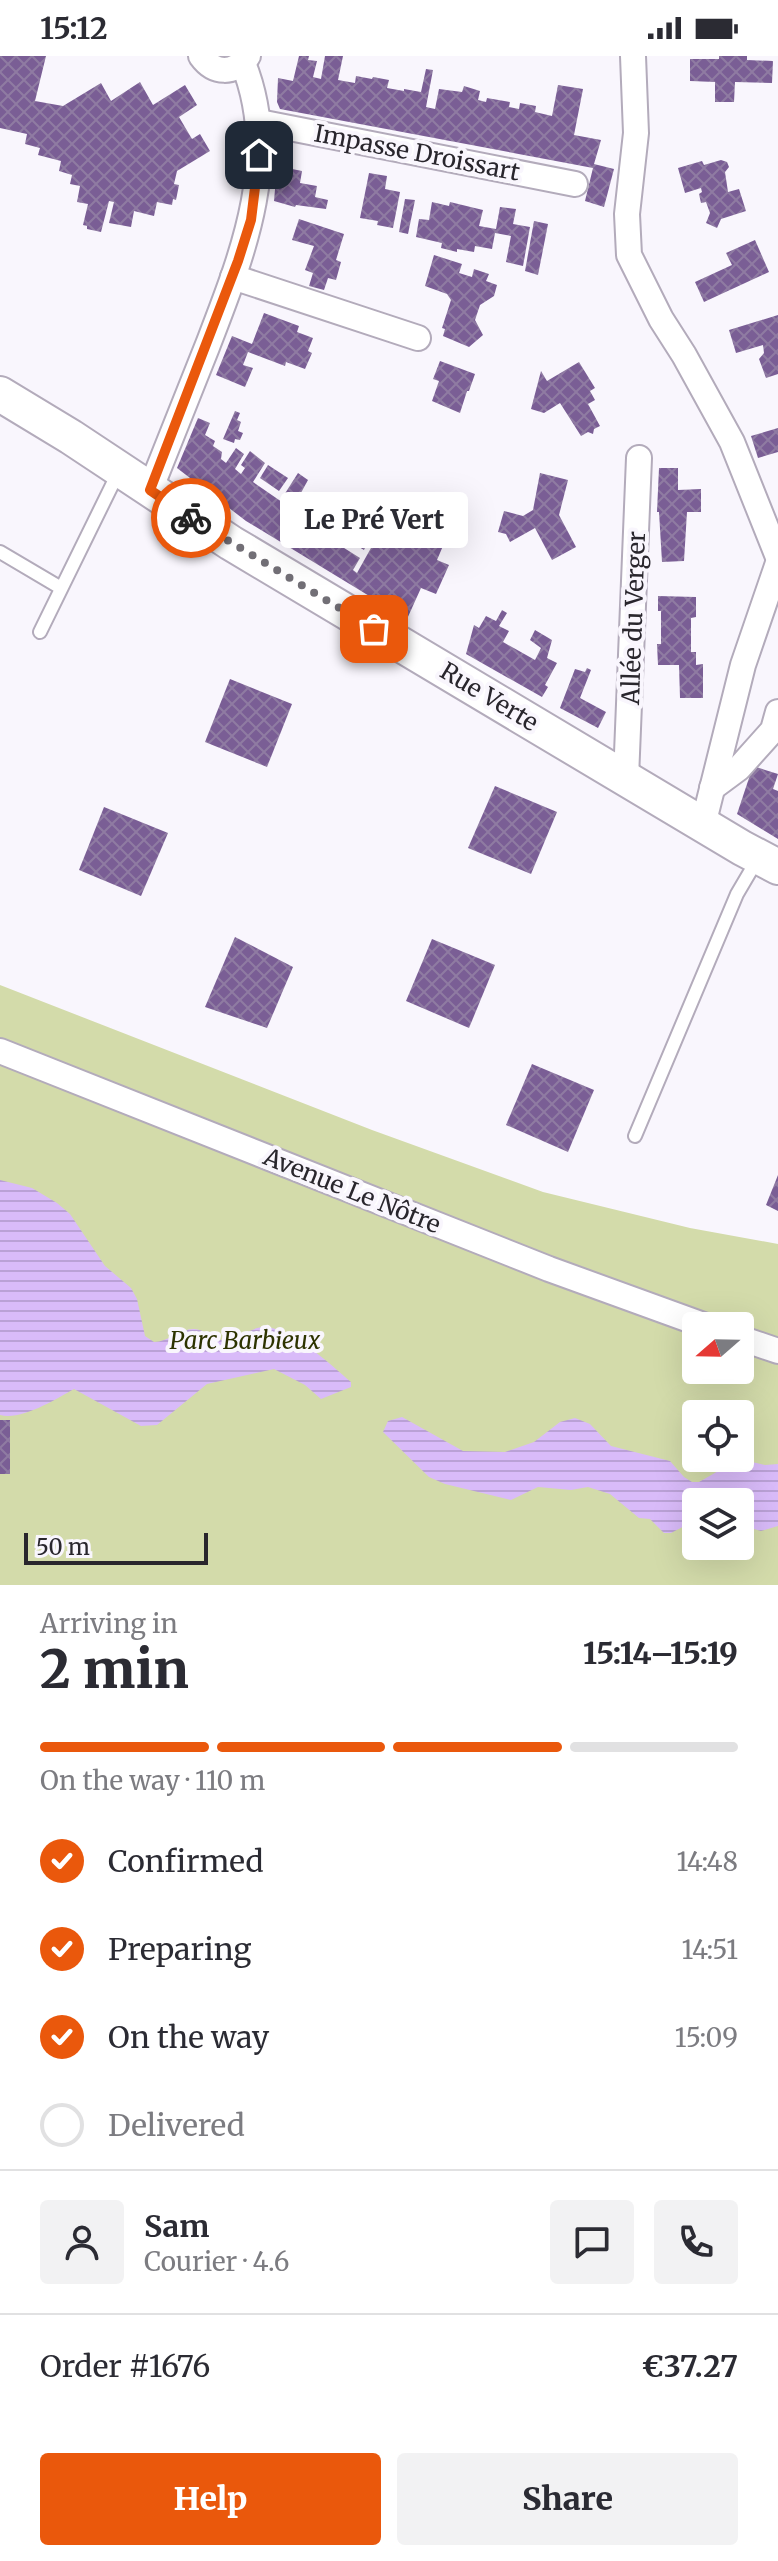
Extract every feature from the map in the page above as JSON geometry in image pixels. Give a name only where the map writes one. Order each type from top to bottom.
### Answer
[{"type":"street","points":[[150,490],[233,277],[255,197],[259,122],[245,59],[230,70],[216,69],[201,56]]},
{"type":"street","points":[[633,56],[636,133],[627,214],[629,255],[661,319],[732,442],[778,560],[743,665],[703,825]]},
{"type":"street","name":"Impasse Droissart","points":[[259,122],[575,184]]},
{"type":"street","points":[[233,277],[418,338]]},
{"type":"street","name":"Rue Verte","points":[[0,394],[231,543],[768,862]]},
{"type":"street","name":"Allée du Verger","points":[[626,778],[639,458]]},
{"type":"street","points":[[712,788],[739,768],[773,730],[778,712]]},
{"type":"street","name":"Avenue Le Nôtre","points":[[0,1051],[534,1263],[682,1317]]},
{"type":"street","points":[[754,1343],[778,1351]]},
{"type":"lane","points":[[40,632],[120,470]]},
{"type":"lane","points":[[0,552],[61,588]]},
{"type":"lane","points":[[635,1136],[737,894],[768,862]]},
{"type":"green space","name":"Parc Barbieux","points":[[0,985],[372,1130],[543,1192],[690,1228],[778,1244],[778,1585],[0,1585]]},
{"type":"shaded area","points":[[0,1180],[32,1188],[70,1214],[105,1266],[131,1288],[137,1299],[145,1336],[154,1342],[189,1330],[198,1329],[222,1340],[233,1339],[258,1328],[274,1328],[310,1348],[351,1382],[351,1387],[321,1399],[305,1385],[274,1369],[207,1384],[157,1425],[141,1426],[74,1389],[28,1412],[0,1415]]},
{"type":"shaded area","points":[[402,1417],[463,1451],[505,1452],[534,1442],[560,1422],[575,1418],[590,1424],[611,1446],[670,1461],[692,1482],[699,1482],[716,1472],[754,1472],[754,1462],[778,1464],[778,1526],[761,1531],[754,1529],[754,1488],[682,1488],[682,1527],[664,1533],[650,1519],[639,1518],[610,1494],[588,1487],[571,1490],[538,1487],[511,1500],[445,1484],[429,1477],[383,1432],[388,1421]]},
{"type":"building","points":[[0,56],[46,56],[35,101],[63,106],[101,83],[111,101],[140,82],[153,105],[185,85],[197,105],[179,117],[192,139],[200,134],[210,151],[177,171],[174,184],[179,185],[172,205],[157,202],[154,216],[134,211],[131,227],[109,223],[114,202],[109,201],[101,232],[87,229],[83,225],[88,204],[77,202],[80,186],[70,184],[72,175],[59,171],[61,161],[38,155],[40,148],[25,144],[27,134],[0,128]]},
{"type":"building","points":[[299,56],[309,56],[308,60],[317,61],[313,77],[321,79],[325,56],[343,56],[338,80],[355,83],[356,76],[373,77],[389,80],[387,88],[404,91],[421,92],[426,69],[433,70],[426,107],[435,109],[439,89],[462,92],[464,86],[480,91],[478,100],[486,102],[487,98],[510,102],[509,107],[519,109],[520,103],[536,106],[535,112],[552,116],[558,85],[583,89],[574,135],[601,140],[594,164],[614,169],[604,207],[585,201],[593,168],[280,109],[277,102],[278,78],[293,81]]},
{"type":"building","points":[[719,56],[747,56],[747,60],[773,61],[772,83],[735,82],[734,102],[715,102],[715,82],[690,81],[690,59],[719,59]]},
{"type":"building","points":[[721,160],[727,162],[729,167],[725,172],[728,192],[739,189],[746,211],[721,219],[717,228],[706,223],[710,213],[706,202],[701,203],[701,188],[685,193],[678,168],[702,161],[704,165]]},
{"type":"building","points":[[277,166],[302,171],[300,183],[317,186],[315,197],[328,200],[326,209],[295,207],[274,201]]},
{"type":"building","points":[[369,173],[387,176],[385,189],[400,192],[393,228],[360,218]]},
{"type":"building","points":[[405,199],[415,200],[408,234],[399,232]]},
{"type":"building","points":[[432,202],[449,206],[450,202],[483,210],[479,226],[496,229],[500,207],[516,209],[513,224],[530,227],[523,266],[506,262],[511,236],[495,233],[492,249],[475,246],[474,252],[441,248],[442,243],[416,237],[419,219],[429,220]]},
{"type":"building","points":[[299,219],[344,234],[336,260],[341,262],[336,280],[328,278],[324,290],[309,286],[313,273],[305,270],[314,246],[292,240]]},
{"type":"building","points":[[534,221],[548,224],[538,275],[525,271]]},
{"type":"building","points":[[755,240],[769,272],[704,302],[695,282],[732,265],[726,253]]},
{"type":"building","points":[[434,255],[462,264],[459,273],[472,277],[474,269],[489,274],[486,281],[497,285],[494,296],[480,305],[475,320],[483,335],[469,347],[443,336],[445,329],[442,328],[451,300],[447,294],[425,286]]},
{"type":"building","points":[[264,313],[299,326],[297,332],[313,338],[308,351],[312,353],[305,369],[286,362],[285,366],[248,352],[243,365],[253,368],[245,387],[216,375],[232,336],[252,344]]},
{"type":"building","points":[[778,315],[778,374],[766,378],[759,359],[764,353],[763,345],[736,353],[729,330]]},
{"type":"building","points":[[440,361],[475,374],[460,413],[432,401],[439,381],[433,379]]},
{"type":"building","points":[[579,362],[595,388],[590,391],[595,400],[588,404],[600,426],[594,429],[593,434],[588,432],[581,436],[560,403],[544,413],[531,409],[541,371],[547,381]]},
{"type":"building","points":[[235,411],[240,413],[238,431],[243,433],[240,440],[235,439],[234,443],[223,439]]},
{"type":"building","points":[[198,418],[210,423],[205,435],[215,441],[213,446],[222,452],[221,459],[226,463],[236,448],[244,454],[235,469],[241,474],[245,468],[241,465],[250,451],[265,463],[253,482],[295,511],[299,505],[309,512],[303,522],[319,532],[329,516],[343,525],[350,512],[360,519],[347,539],[338,533],[333,541],[360,558],[353,570],[357,573],[376,539],[384,544],[404,498],[454,520],[437,560],[449,565],[436,594],[421,588],[407,619],[246,521],[177,468]]},
{"type":"building","points":[[778,428],[778,452],[758,458],[751,436]]},
{"type":"building","points":[[268,465],[288,478],[279,491],[260,478]]},
{"type":"building","points":[[659,468],[678,468],[678,490],[701,489],[701,512],[687,512],[684,561],[662,562],[657,512]]},
{"type":"building","points":[[298,473],[308,480],[296,502],[284,495]]},
{"type":"building","points":[[540,473],[568,480],[559,515],[576,547],[552,560],[535,528],[510,542],[506,534],[498,532],[504,511],[523,516],[533,510]]},
{"type":"building","points":[[324,498],[334,505],[329,516],[317,509]]},
{"type":"building","points":[[385,506],[392,509],[382,530],[373,531]]},
{"type":"building","points":[[365,526],[373,531],[364,550],[359,547],[363,540],[358,537]]},
{"type":"building","points":[[658,596],[696,597],[696,617],[691,618],[691,652],[696,652],[696,665],[703,664],[703,698],[680,698],[679,665],[658,665],[661,611],[658,611]]},
{"type":"building","points":[[502,610],[507,613],[499,626],[509,631],[503,642],[535,660],[541,648],[530,640],[535,630],[552,640],[547,658],[557,663],[542,697],[466,654],[474,625],[479,628],[486,616],[496,621]]},
{"type":"building","points":[[587,668],[591,670],[580,698],[606,712],[598,728],[560,708],[575,669],[585,672]]},
{"type":"building","points":[[230,679],[292,704],[267,767],[205,742]]},
{"type":"building","points":[[753,766],[778,774],[773,789],[778,791],[778,839],[737,814]]},
{"type":"building","points":[[495,786],[557,812],[531,874],[468,848]]},
{"type":"building","points":[[104,807],[168,833],[141,896],[79,870]]},
{"type":"building","points":[[235,937],[293,967],[267,1028],[205,1007]]},
{"type":"building","points":[[432,939],[495,965],[469,1028],[406,1001]]},
{"type":"building","points":[[532,1064],[594,1090],[568,1152],[506,1125]]},
{"type":"building","points":[[778,1175],[778,1211],[766,1205]]},
{"type":"building","points":[[0,1420],[10,1420],[10,1474],[0,1474]]},
{"type":"way so far","points":[[191,518],[374,629]]},
{"type":"place","name":"Le Pré Vert","points":[[374,629]]},
{"type":"route","points":[[191,518],[150,490],[238,261],[251,220],[259,155]]}]
